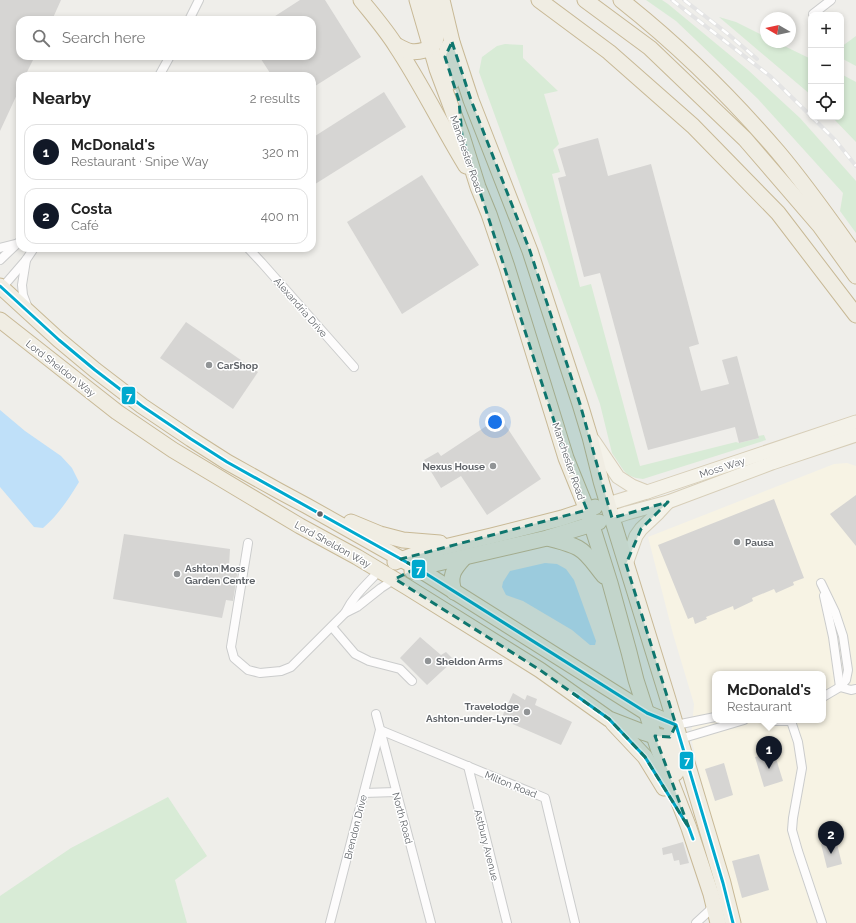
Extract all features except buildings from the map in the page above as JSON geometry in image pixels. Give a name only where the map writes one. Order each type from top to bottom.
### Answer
[{"type":"highway","points":[[361,0],[396,45],[478,187]]},
{"type":"highway","name":"Manchester Road","points":[[417,0],[437,69],[462,136],[478,187],[507,267],[566,458],[589,517],[610,582],[636,680],[658,748],[689,828],[718,923]]},
{"type":"highway","points":[[396,45],[408,52],[419,52],[430,48],[437,39],[436,25],[430,0]]},
{"type":"highway","points":[[442,0],[452,42],[471,100],[530,251],[590,437],[675,734],[723,883],[733,923]]},
{"type":"highway","points":[[539,0],[609,52],[693,126],[778,213],[856,315]]},
{"type":"highway","points":[[585,0],[650,48],[745,139],[820,226],[856,276]]},
{"type":"highway","points":[[621,0],[662,33],[695,63],[746,116],[827,214],[856,256]]},
{"type":"highway","points":[[452,42],[446,48],[445,57],[460,101],[462,136]]},
{"type":"highway","name":"Lord Sheldon Way","points":[[1,288],[59,340],[142,406],[227,462],[307,506],[391,564],[395,579],[540,670],[610,719],[654,736],[675,734]]},
{"type":"highway","name":"Lord Sheldon Way","points":[[0,320],[117,412],[173,450],[300,526],[391,564],[417,568],[647,713],[675,734]]},
{"type":"highway","name":"Moss Way","points":[[589,517],[608,504]]},
{"type":"highway","points":[[307,506],[380,534],[403,540],[454,544]]},
{"type":"highway","points":[[395,579],[417,568],[547,538],[589,517]]},
{"type":"highway","points":[[391,564],[419,553],[562,518],[612,518]]},
{"type":"highway","points":[[547,538],[567,543],[579,549],[588,556],[610,582]]},
{"type":"highway","points":[[454,592],[452,575],[456,567],[464,558]]},
{"type":"highway","points":[[610,719],[645,757],[664,788]]},
{"type":"highway","points":[[675,734],[671,754],[689,828]]},
{"type":"main road","name":"Moss Way","points":[[608,504],[856,422]]},
{"type":"main road","name":"Moss Way","points":[[612,518],[668,502],[772,463],[856,434]]},
{"type":"main road","points":[[590,437],[618,478],[647,492]]},
{"type":"main road","points":[[835,442],[856,443]]},
{"type":"main road","points":[[626,564],[640,529],[668,502]]},
{"type":"main road","points":[[664,788],[689,828]]},
{"type":"street","points":[[191,16],[199,0]]},
{"type":"street","points":[[816,12],[831,0]]},
{"type":"street","points":[[161,72],[168,60]]},
{"type":"street","points":[[0,248],[16,243]]},
{"type":"street","points":[[0,260],[16,244]]},
{"type":"street","points":[[1,288],[31,252]]},
{"type":"street","name":"Alexandria Drive","points":[[252,252],[354,367]]},
{"type":"street","points":[[26,260],[22,285],[23,295],[30,313]]},
{"type":"street","points":[[248,543],[231,647],[234,658],[248,670],[260,673],[281,671],[291,667],[345,613],[351,602],[391,564]]},
{"type":"street","points":[[345,613],[357,607],[395,579]]},
{"type":"street","points":[[826,695],[840,687],[846,680],[848,670],[843,636],[835,612],[821,583],[833,637],[840,687]]},
{"type":"street","points":[[332,627],[355,654],[369,661],[400,669],[412,681]]},
{"type":"street","points":[[840,687],[851,690],[856,689]]},
{"type":"street","name":"North Road","points":[[376,714],[431,923]]},
{"type":"street","points":[[675,734],[712,718]]},
{"type":"street","points":[[675,734],[729,723]]},
{"type":"street","points":[[792,723],[798,742],[802,768],[792,830],[822,923]]},
{"type":"street","name":"Milton Road","points":[[380,730],[545,798],[575,923]]},
{"type":"street","name":"Brendon Drive","points":[[330,923],[380,730]]},
{"type":"street","name":"Astbury Avenue","points":[[468,766],[507,923]]},
{"type":"street","points":[[364,793],[396,792]]},
{"type":"street","points":[[696,923],[709,911],[713,904]]},
{"type":"highlighted area","points":[[452,42],[471,100],[530,251],[580,404],[612,518],[668,502],[641,529],[626,564],[676,725],[670,737],[655,736],[689,828],[645,757],[609,719],[540,670],[395,579],[417,568],[401,559],[587,510],[566,458],[462,136],[459,101],[445,57]]},
{"type":"shaded area","points":[[847,463],[856,466],[856,923],[737,923],[691,738],[694,704],[673,634],[648,537],[834,464]]},
{"type":"green space","points":[[646,0],[662,0],[668,4],[748,70],[800,118],[856,181],[856,233],[840,211],[843,193],[758,99],[676,21]]},
{"type":"green space","points":[[719,17],[736,22],[760,34],[760,48],[788,48],[808,58],[808,92]]},
{"type":"green space","points":[[856,36],[856,66],[844,60],[844,45]]},
{"type":"green space","points":[[505,44],[523,45],[523,58],[558,91],[544,94],[559,144],[553,150],[560,172],[552,174],[580,287],[591,284],[640,466],[736,442],[739,443],[759,438],[758,436],[764,435],[766,440],[643,479],[628,475],[612,453],[600,404],[479,72],[482,57],[497,46]]},
{"type":"green space","points":[[844,76],[856,82],[856,142],[835,120],[844,120]]},
{"type":"green space","points":[[168,797],[207,856],[175,880],[187,923],[0,923],[0,896],[71,848]]},
{"type":"water","points":[[0,410],[25,431],[61,456],[72,468],[79,482],[62,507],[43,528],[34,527],[0,487]]},
{"type":"water","points":[[545,563],[557,564],[566,569],[574,580],[596,641],[595,645],[590,645],[572,630],[523,601],[506,595],[502,587],[503,582],[510,571]]},
{"type":"railway","points":[[672,0],[770,76],[808,113]]},
{"type":"railway","points":[[684,0],[728,34],[757,59]]},
{"type":"railway","points":[[815,120],[836,141],[856,166]]},
{"type":"transit line","name":"7","points":[[0,286],[59,340],[95,370],[142,406],[191,439],[227,462],[417,568],[647,713],[676,725],[723,883],[733,923]]},
{"type":"transit line","name":"7","points":[[574,694],[609,719],[645,757],[689,828],[693,839]]},
{"type":"place","name":"CarShop","points":[[209,365]]},
{"type":"place","name":"Nexus House","points":[[493,466]]},
{"type":"place","name":"Pausa","points":[[737,542]]},
{"type":"place","name":"Ashton Moss Garden Centre","points":[[177,574]]},
{"type":"place","name":"Sheldon Arms","points":[[428,661]]},
{"type":"place","name":"Travelodge Ashton-under-Lyne","points":[[527,712]]},
{"type":"place","name":"McDonald's","points":[[769,769]]},
{"type":"place","name":"Costa","points":[[831,854]]}]
